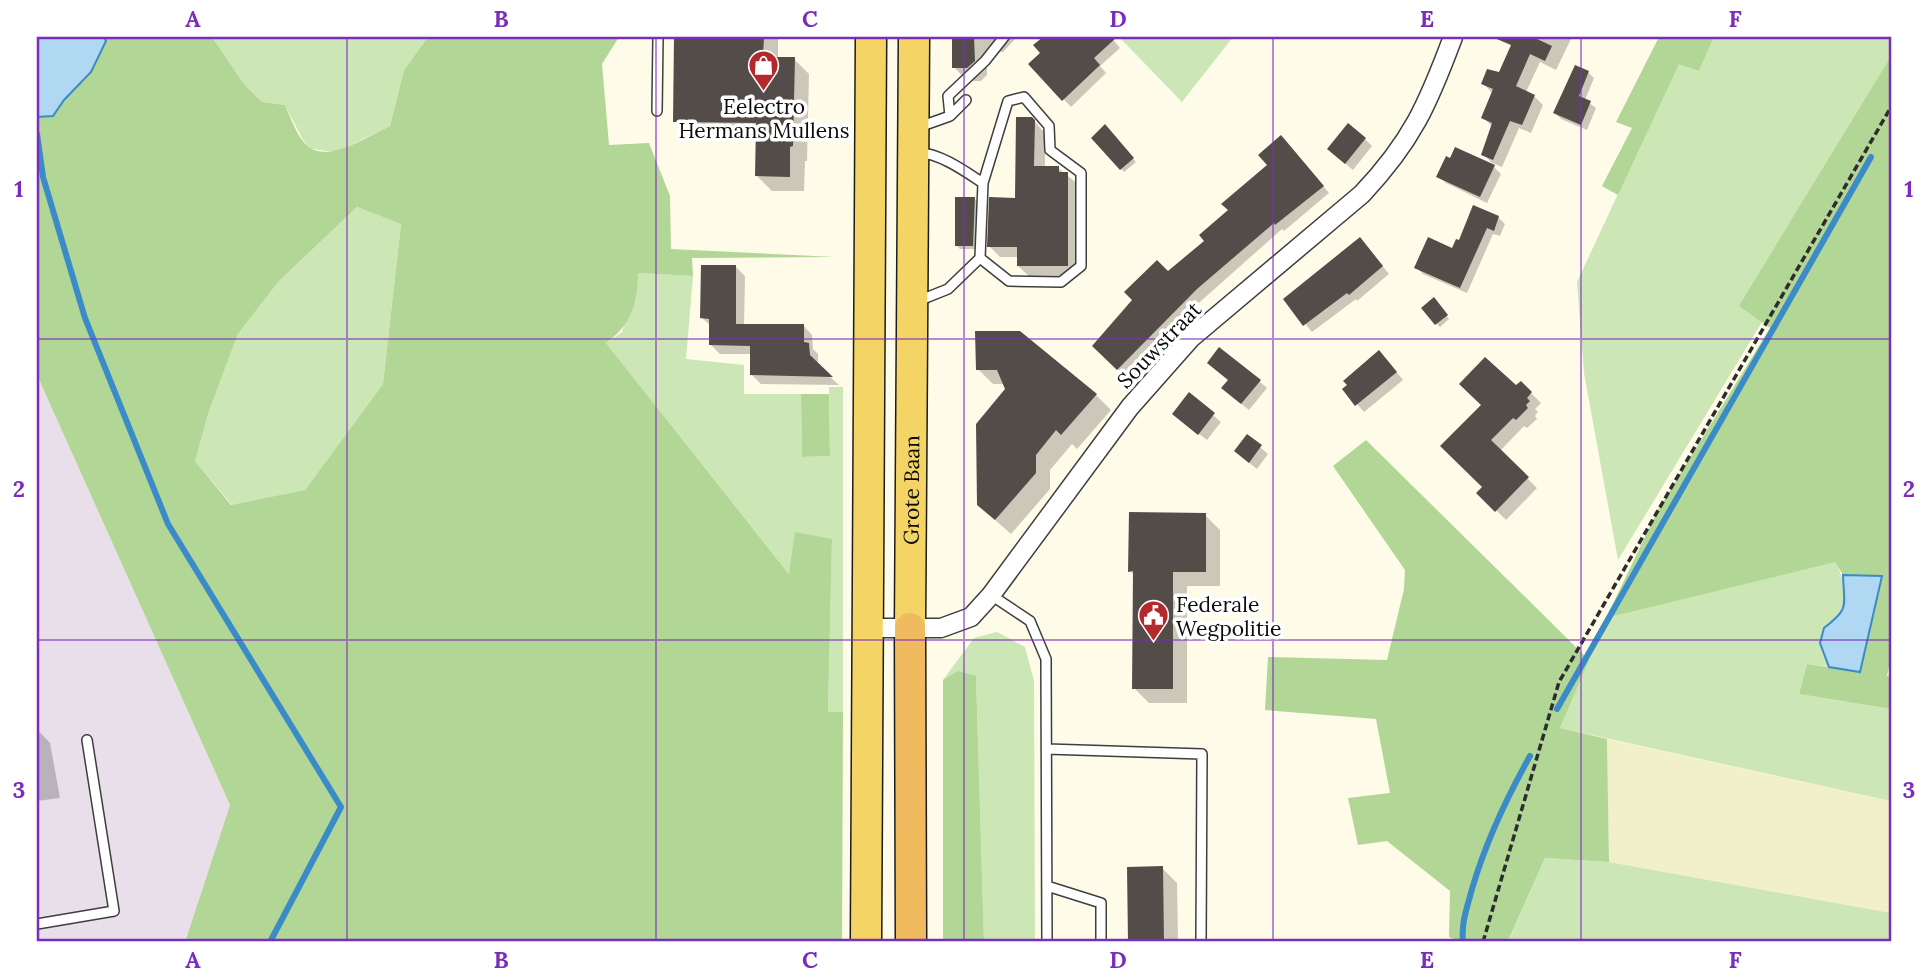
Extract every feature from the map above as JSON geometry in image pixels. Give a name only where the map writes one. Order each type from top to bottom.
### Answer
[{"type":"highway","name":"Grote Baan","points":[[910,628],[911,942]]},
{"type":"main road","name":"Grote Baan","points":[[866,942],[871,37]]},
{"type":"main road","name":"Grote Baan","points":[[910,628],[915,37]]},
{"type":"street","name":"Souwstraat","points":[[867,628],[941,628],[971,617],[991,595],[1130,407],[1191,338],[1362,194],[1387,168],[1404,146],[1430,97],[1453,37]]},
{"type":"lane","points":[[657,111],[658,37]]},
{"type":"lane","points":[[950,116],[948,96],[985,61],[1004,37]]},
{"type":"lane","points":[[913,303],[947,289],[981,258],[983,183],[1008,101],[1024,97],[1049,126],[1050,150],[1081,173],[1081,266],[1060,282],[1009,281],[981,258]]},
{"type":"lane","points":[[966,100],[950,116],[914,141],[927,153],[983,183]]},
{"type":"lane","points":[[991,595],[1030,621],[1046,659],[1047,942]]},
{"type":"lane","points":[[37,924],[114,911],[87,740]]},
{"type":"lane","points":[[1047,748],[1202,754],[1201,942]]},
{"type":"lane","points":[[1047,886],[1101,903],[1101,942]]},
{"type":"path","points":[[1483,942],[1559,682],[1891,107]]},
{"type":"shaded area","points":[[37,375],[230,805],[185,942],[37,942]]},
{"type":"shaded area","points":[[1607,739],[1891,801],[1891,913],[1609,862]]},
{"type":"green space","points":[[37,37],[212,37],[244,84],[262,102],[285,105],[305,143],[317,151],[327,152],[349,146],[390,126],[404,70],[428,37],[619,37],[602,64],[609,145],[649,143],[670,196],[671,249],[834,257],[692,258],[693,276],[638,273],[634,304],[627,321],[606,343],[789,574],[795,532],[832,539],[828,712],[843,712],[842,942],[185,942],[230,805],[37,375]],"holes":[[[357,207],[401,224],[383,384],[305,490],[231,505],[195,461],[209,411],[238,334],[279,281]]]},
{"type":"green space","points":[[212,37],[428,37],[404,70],[390,126],[336,152],[311,149],[303,140],[285,105],[262,102],[244,84]]},
{"type":"green space","points":[[1119,37],[1233,37],[1182,102]]},
{"type":"green space","points":[[1659,37],[1714,37],[1699,71],[1679,64],[1618,195],[1602,186],[1632,128],[1616,122]]},
{"type":"green space","points":[[1714,37],[1885,37],[1891,40],[1891,56],[1740,306],[1762,322],[1618,560],[1584,373],[1577,282],[1679,63],[1699,71]]},
{"type":"green space","points":[[1891,56],[1891,657],[1887,676],[1891,677],[1891,709],[1799,694],[1807,664],[1860,672],[1881,576],[1843,575],[1835,562],[1606,618],[1658,510],[1770,328],[1739,306]]},
{"type":"green space","points":[[357,207],[401,224],[383,384],[305,490],[232,505],[195,461],[209,411],[238,334],[279,281]]},
{"type":"green space","points":[[638,273],[693,276],[686,359],[744,365],[744,394],[801,394],[802,457],[830,456],[829,387],[843,387],[843,712],[828,712],[832,539],[790,575],[606,343],[622,332]]},
{"type":"green space","points":[[801,394],[829,394],[830,456],[802,457]]},
{"type":"green space","points":[[1366,440],[1589,660],[1560,728],[1607,739],[1609,862],[1545,858],[1509,939],[1526,942],[1461,942],[1449,937],[1450,891],[1387,841],[1358,845],[1348,798],[1390,793],[1376,719],[1265,710],[1268,657],[1387,660],[1404,589],[1405,570],[1333,466]]},
{"type":"green space","points":[[1835,561],[1843,581],[1845,597],[1839,617],[1822,633],[1820,644],[1829,667],[1807,664],[1799,694],[1891,709],[1891,801],[1560,728],[1606,618]]},
{"type":"green space","points":[[997,632],[1025,647],[1034,681],[1035,942],[984,942],[976,676],[943,680],[974,638]]},
{"type":"green space","points":[[958,671],[976,676],[984,942],[943,942],[943,680]]},
{"type":"green space","points":[[1545,858],[1609,862],[1891,913],[1891,942],[1509,940]]},
{"type":"water","points":[[37,37],[104,37],[106,41],[91,72],[64,100],[53,116],[37,117]]},
{"type":"water","points":[[1843,575],[1882,576],[1860,672],[1829,667],[1820,643],[1824,628],[1838,616],[1844,606]]},
{"type":"building","points":[[674,37],[764,37],[763,57],[795,57],[790,177],[755,176],[756,123],[673,122]]},
{"type":"building","points":[[952,37],[974,37],[975,61],[967,68],[952,68]]},
{"type":"building","points":[[1043,37],[1117,37],[1094,58],[1100,65],[1062,101],[1028,64],[1040,53],[1033,45]]},
{"type":"building","points":[[1492,37],[1539,37],[1537,39],[1552,46],[1545,61],[1530,54],[1516,86],[1535,95],[1522,125],[1510,121],[1493,160],[1481,155],[1492,123],[1481,118],[1493,89],[1481,84],[1487,69],[1499,72],[1511,45]]},
{"type":"building","points":[[1575,65],[1589,71],[1579,96],[1591,101],[1581,125],[1553,113]]},
{"type":"building","points":[[1016,117],[1032,117],[1035,120],[1034,166],[1059,166],[1059,172],[1068,172],[1068,266],[1017,266],[1017,247],[987,247],[989,197],[1015,198]]},
{"type":"building","points":[[1348,123],[1366,138],[1345,164],[1327,149]]},
{"type":"building","points":[[1105,124],[1134,158],[1120,170],[1091,138]]},
{"type":"building","points":[[1281,135],[1324,186],[1275,225],[1274,223],[1197,289],[1117,370],[1092,346],[1132,300],[1124,292],[1157,260],[1168,271],[1204,241],[1199,235],[1228,210],[1221,204],[1267,165],[1258,155]]},
{"type":"building","points":[[1455,147],[1495,165],[1480,197],[1436,177],[1446,156],[1450,158]]},
{"type":"building","points":[[955,197],[975,197],[973,246],[955,246]]},
{"type":"building","points":[[1473,205],[1499,216],[1494,231],[1487,228],[1460,288],[1414,268],[1428,237],[1452,248],[1456,239],[1459,240]]},
{"type":"building","points":[[1360,237],[1383,266],[1349,295],[1347,293],[1303,326],[1283,299]]},
{"type":"building","points":[[701,265],[736,265],[736,324],[804,324],[804,342],[809,343],[810,355],[833,377],[750,375],[750,346],[709,345],[709,319],[700,318]]},
{"type":"building","points":[[1434,297],[1448,315],[1435,325],[1421,308]]},
{"type":"building","points":[[975,331],[1020,331],[1097,394],[1061,435],[1056,430],[1036,455],[1036,473],[995,520],[977,505],[976,424],[1005,389],[997,370],[976,370]]},
{"type":"building","points":[[1219,347],[1261,380],[1241,404],[1221,388],[1228,380],[1207,363]]},
{"type":"building","points":[[1379,350],[1397,372],[1355,406],[1342,389],[1347,385],[1343,381]]},
{"type":"building","points":[[1485,357],[1516,385],[1521,381],[1532,392],[1527,398],[1530,401],[1526,405],[1528,408],[1516,420],[1513,418],[1491,440],[1529,477],[1495,512],[1476,493],[1482,487],[1440,446],[1481,405],[1459,384]]},
{"type":"building","points":[[1189,392],[1215,413],[1198,435],[1172,414]]},
{"type":"building","points":[[1247,434],[1262,445],[1249,463],[1234,451]]},
{"type":"building","name":"Federale Wegpolitie","points":[[1129,512],[1206,513],[1206,572],[1173,572],[1173,689],[1132,689],[1133,571],[1128,572]]},
{"type":"building","points":[[1163,866],[1164,942],[1128,942],[1127,867]]},
{"type":"waterway","points":[[37,134],[43,177],[85,318],[168,524],[341,807],[270,942]]},
{"type":"waterway","points":[[1557,709],[1871,157]]},
{"type":"waterway","points":[[1463,942],[1465,916],[1490,837],[1530,756]]},
{"type":"place","name":"Eelectro Hermans Mullens","points":[[764,93]]},
{"type":"place","name":"Federale Wegpolitie","points":[[1153,643]]}]
